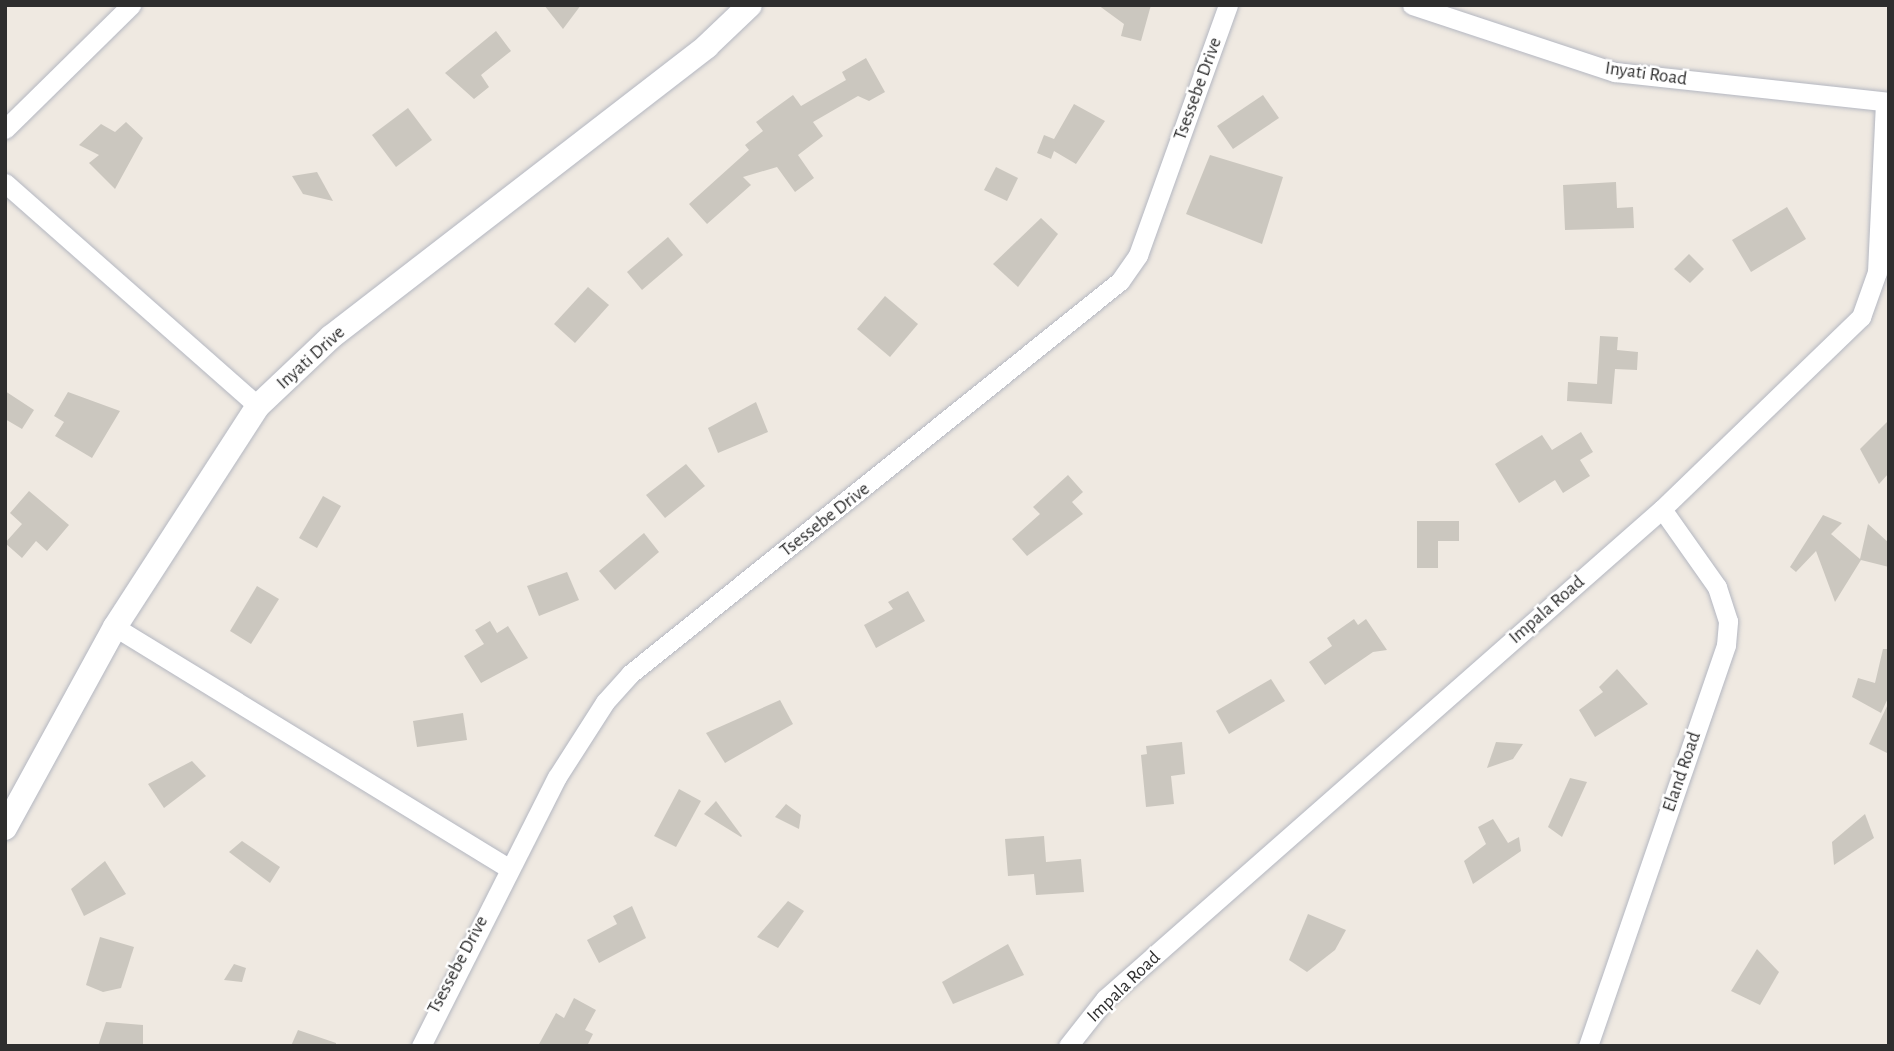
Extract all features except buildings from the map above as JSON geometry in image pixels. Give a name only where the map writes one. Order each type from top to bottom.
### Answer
[{"type":"street","points":[[5,129],[131,5]]},
{"type":"street","name":"Inyati Drive","points":[[5,828],[115,627],[258,407],[331,337],[707,46],[750,5]]},
{"type":"street","name":"Tsessebe Drive","points":[[421,1046],[509,868],[575,745],[630,674],[1120,281],[1138,255],[1228,5]]},
{"type":"street","name":"Inyati Road","points":[[1412,5],[1615,72],[1887,102]]},
{"type":"street","name":"Impala Road","points":[[1068,1046],[1105,999],[1662,509],[1861,317],[1877,272],[1887,102]]},
{"type":"street","points":[[5,183],[258,407]]},
{"type":"street","name":"Eland Road","points":[[1588,1046],[1726,645],[1728,621],[1717,587],[1662,509]]},
{"type":"street","points":[[115,627],[509,868]]}]
